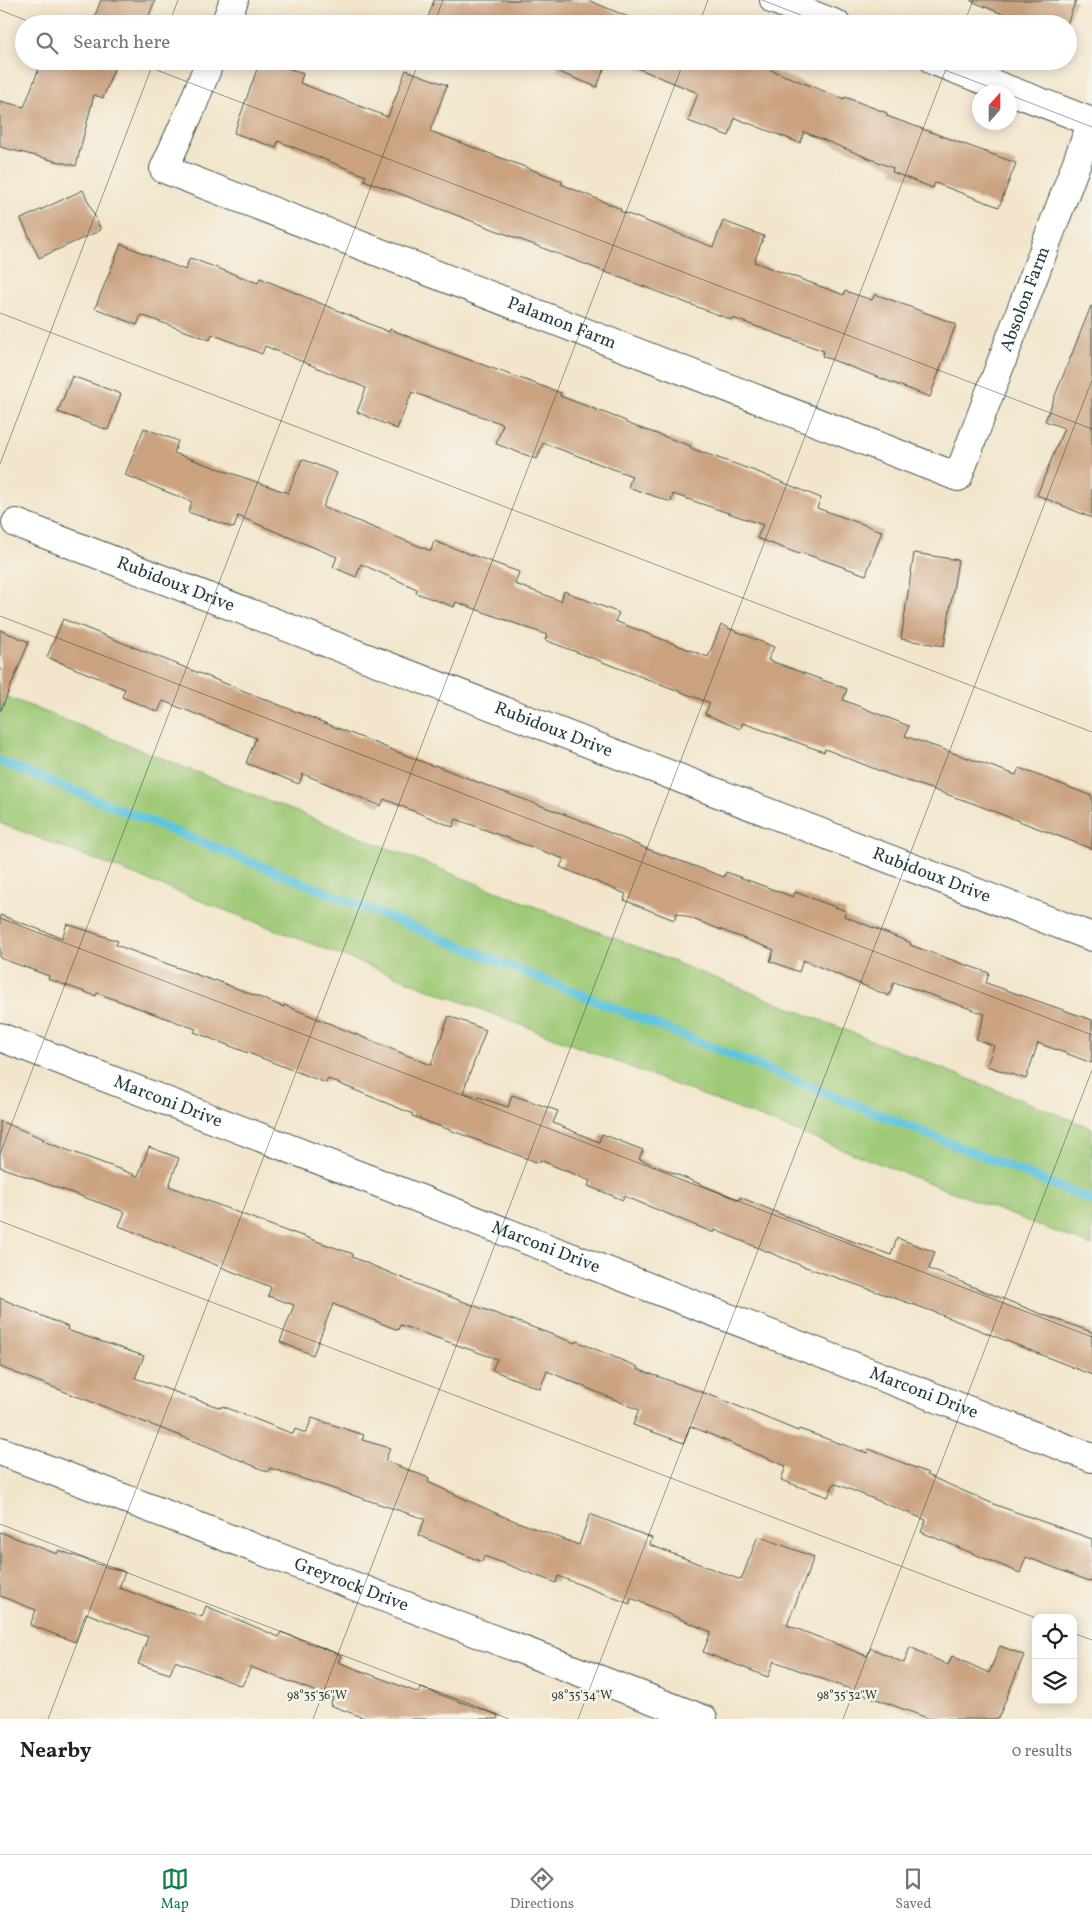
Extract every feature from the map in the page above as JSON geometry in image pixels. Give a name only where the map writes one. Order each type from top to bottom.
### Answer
[{"type":"street","points":[[228,15],[234,0]]},
{"type":"street","points":[[774,0],[813,15]]},
{"type":"street","name":"Palamon Farm","points":[[206,70],[164,169],[958,477]]},
{"type":"street","points":[[957,70],[1092,122]]},
{"type":"street","name":"Absolon Farm","points":[[958,477],[1092,122]]},
{"type":"street","name":"Rubidoux Drive","points":[[16,522],[1092,937]]},
{"type":"street","name":"Marconi Drive","points":[[0,1037],[1092,1458]]},
{"type":"street","name":"Greyrock Drive","points":[[0,1451],[703,1719]]},
{"type":"green space","points":[[0,694],[1092,1128],[1092,1246],[0,823]]},
{"type":"building","points":[[101,0],[155,0],[149,15],[95,15]]},
{"type":"building","points":[[434,0],[588,0],[624,15],[478,15],[429,15]]},
{"type":"building","points":[[1076,0],[1070,15],[1005,15],[971,1]]},
{"type":"building","points":[[38,70],[114,70],[103,98],[94,95],[76,166],[0,147],[0,101],[24,107]]},
{"type":"building","points":[[257,70],[293,70],[303,74],[300,83],[388,117],[406,70],[447,85],[430,131],[562,181],[561,184],[621,209],[620,211],[713,247],[723,221],[764,236],[754,262],[844,295],[845,291],[872,300],[875,294],[956,324],[930,397],[822,356],[824,351],[733,318],[732,320],[364,180],[366,176],[278,141],[276,148],[234,133]]},
{"type":"building","points":[[556,70],[604,70],[597,87]]},
{"type":"building","points":[[642,70],[771,70],[844,99],[845,97],[887,113],[887,116],[1016,163],[999,207],[935,183],[933,188],[892,172],[893,168],[804,132],[800,143],[735,118],[729,136],[688,121],[698,93]]},
{"type":"building","points":[[83,190],[101,230],[39,258],[21,219]]},
{"type":"building","points":[[121,244],[185,270],[190,258],[258,283],[260,278],[389,332],[390,329],[431,346],[561,393],[560,396],[626,421],[626,423],[691,446],[690,448],[755,471],[821,498],[817,508],[882,531],[866,575],[800,552],[799,554],[757,538],[763,525],[673,494],[671,502],[628,487],[632,476],[543,443],[537,459],[496,444],[503,424],[412,392],[397,429],[357,412],[366,388],[265,346],[262,354],[212,334],[210,340],[141,315],[137,325],[95,308]]},
{"type":"building","points":[[1091,306],[1092,518],[1037,495],[1064,428],[1045,421]]},
{"type":"building","points":[[72,376],[121,394],[108,430],[58,412]]},
{"type":"building","points":[[144,428],[178,441],[174,453],[288,493],[302,459],[337,473],[323,507],[431,551],[434,541],[519,572],[515,584],[561,601],[564,591],[619,613],[615,621],[708,657],[721,625],[774,647],[768,660],[847,689],[843,700],[909,726],[905,736],[1016,775],[1019,768],[1092,796],[1092,849],[972,803],[890,775],[825,749],[824,752],[743,723],[740,729],[705,714],[710,703],[545,640],[547,635],[456,602],[454,607],[416,593],[417,589],[361,564],[356,577],[333,567],[337,557],[238,516],[234,528],[188,512],[192,502],[125,475]]},
{"type":"building","points":[[914,553],[958,560],[944,646],[901,639]]},
{"type":"building","points":[[63,619],[433,766],[580,820],[645,848],[724,877],[726,872],[793,897],[795,892],[846,911],[844,916],[911,943],[910,945],[989,973],[986,983],[1092,1020],[1092,1063],[1038,1043],[1026,1079],[987,1066],[994,1046],[976,1039],[985,1014],[894,982],[889,996],[803,960],[799,972],[770,961],[774,950],[677,913],[674,920],[624,900],[626,894],[560,867],[564,859],[456,819],[453,827],[384,799],[381,806],[303,774],[299,784],[246,763],[256,738],[163,701],[158,712],[122,697],[125,689],[47,657]]},
{"type":"building","points":[[0,630],[29,642],[1,710],[0,710]]},
{"type":"building","points":[[0,915],[62,938],[67,924],[118,941],[116,945],[284,1007],[284,1005],[431,1065],[449,1016],[486,1030],[463,1092],[508,1107],[512,1095],[558,1111],[553,1123],[599,1142],[602,1134],[643,1150],[639,1159],[739,1200],[740,1197],[802,1223],[891,1255],[897,1238],[935,1252],[929,1269],[1041,1314],[1092,1332],[1092,1375],[929,1310],[800,1265],[715,1230],[714,1233],[624,1196],[623,1200],[588,1186],[590,1181],[540,1160],[539,1163],[412,1116],[413,1114],[328,1079],[326,1083],[194,1032],[196,1029],[97,993],[96,996],[48,979],[49,976],[0,958]]},
{"type":"building","points":[[0,1121],[44,1139],[43,1141],[138,1176],[149,1147],[179,1158],[169,1186],[291,1233],[353,1254],[352,1257],[424,1287],[575,1343],[576,1341],[638,1367],[637,1369],[718,1398],[798,1431],[799,1429],[867,1453],[869,1449],[928,1473],[927,1475],[996,1505],[1092,1539],[1092,1582],[1026,1557],[1020,1573],[921,1532],[926,1520],[834,1483],[828,1497],[781,1480],[786,1466],[690,1426],[684,1443],[633,1425],[639,1410],[547,1371],[540,1389],[492,1370],[497,1359],[400,1325],[398,1330],[333,1304],[313,1355],[280,1342],[294,1305],[268,1296],[271,1287],[119,1226],[125,1212],[0,1167]]},
{"type":"building","points":[[0,1298],[68,1327],[67,1330],[144,1356],[135,1378],[221,1408],[222,1406],[293,1434],[295,1429],[306,1433],[312,1418],[364,1435],[362,1440],[390,1448],[385,1461],[429,1478],[428,1482],[502,1516],[579,1545],[590,1514],[652,1538],[650,1545],[741,1580],[758,1536],[814,1557],[787,1625],[867,1656],[871,1648],[904,1663],[910,1647],[948,1665],[952,1656],[989,1673],[1000,1646],[1024,1655],[998,1719],[930,1719],[774,1661],[768,1677],[703,1652],[711,1632],[631,1598],[630,1604],[558,1576],[556,1583],[484,1556],[482,1562],[418,1535],[425,1519],[270,1468],[268,1472],[207,1446],[0,1367]]},
{"type":"building","points":[[0,1532],[57,1554],[59,1550],[125,1572],[119,1588],[202,1617],[206,1606],[279,1637],[281,1632],[341,1655],[338,1662],[419,1693],[421,1688],[498,1715],[497,1719],[367,1719],[330,1705],[333,1698],[251,1667],[242,1686],[175,1661],[170,1674],[138,1664],[148,1637],[86,1613],[75,1642],[30,1625],[36,1610],[0,1596]]},
{"type":"waterway","points":[[0,761],[1092,1200]]}]
